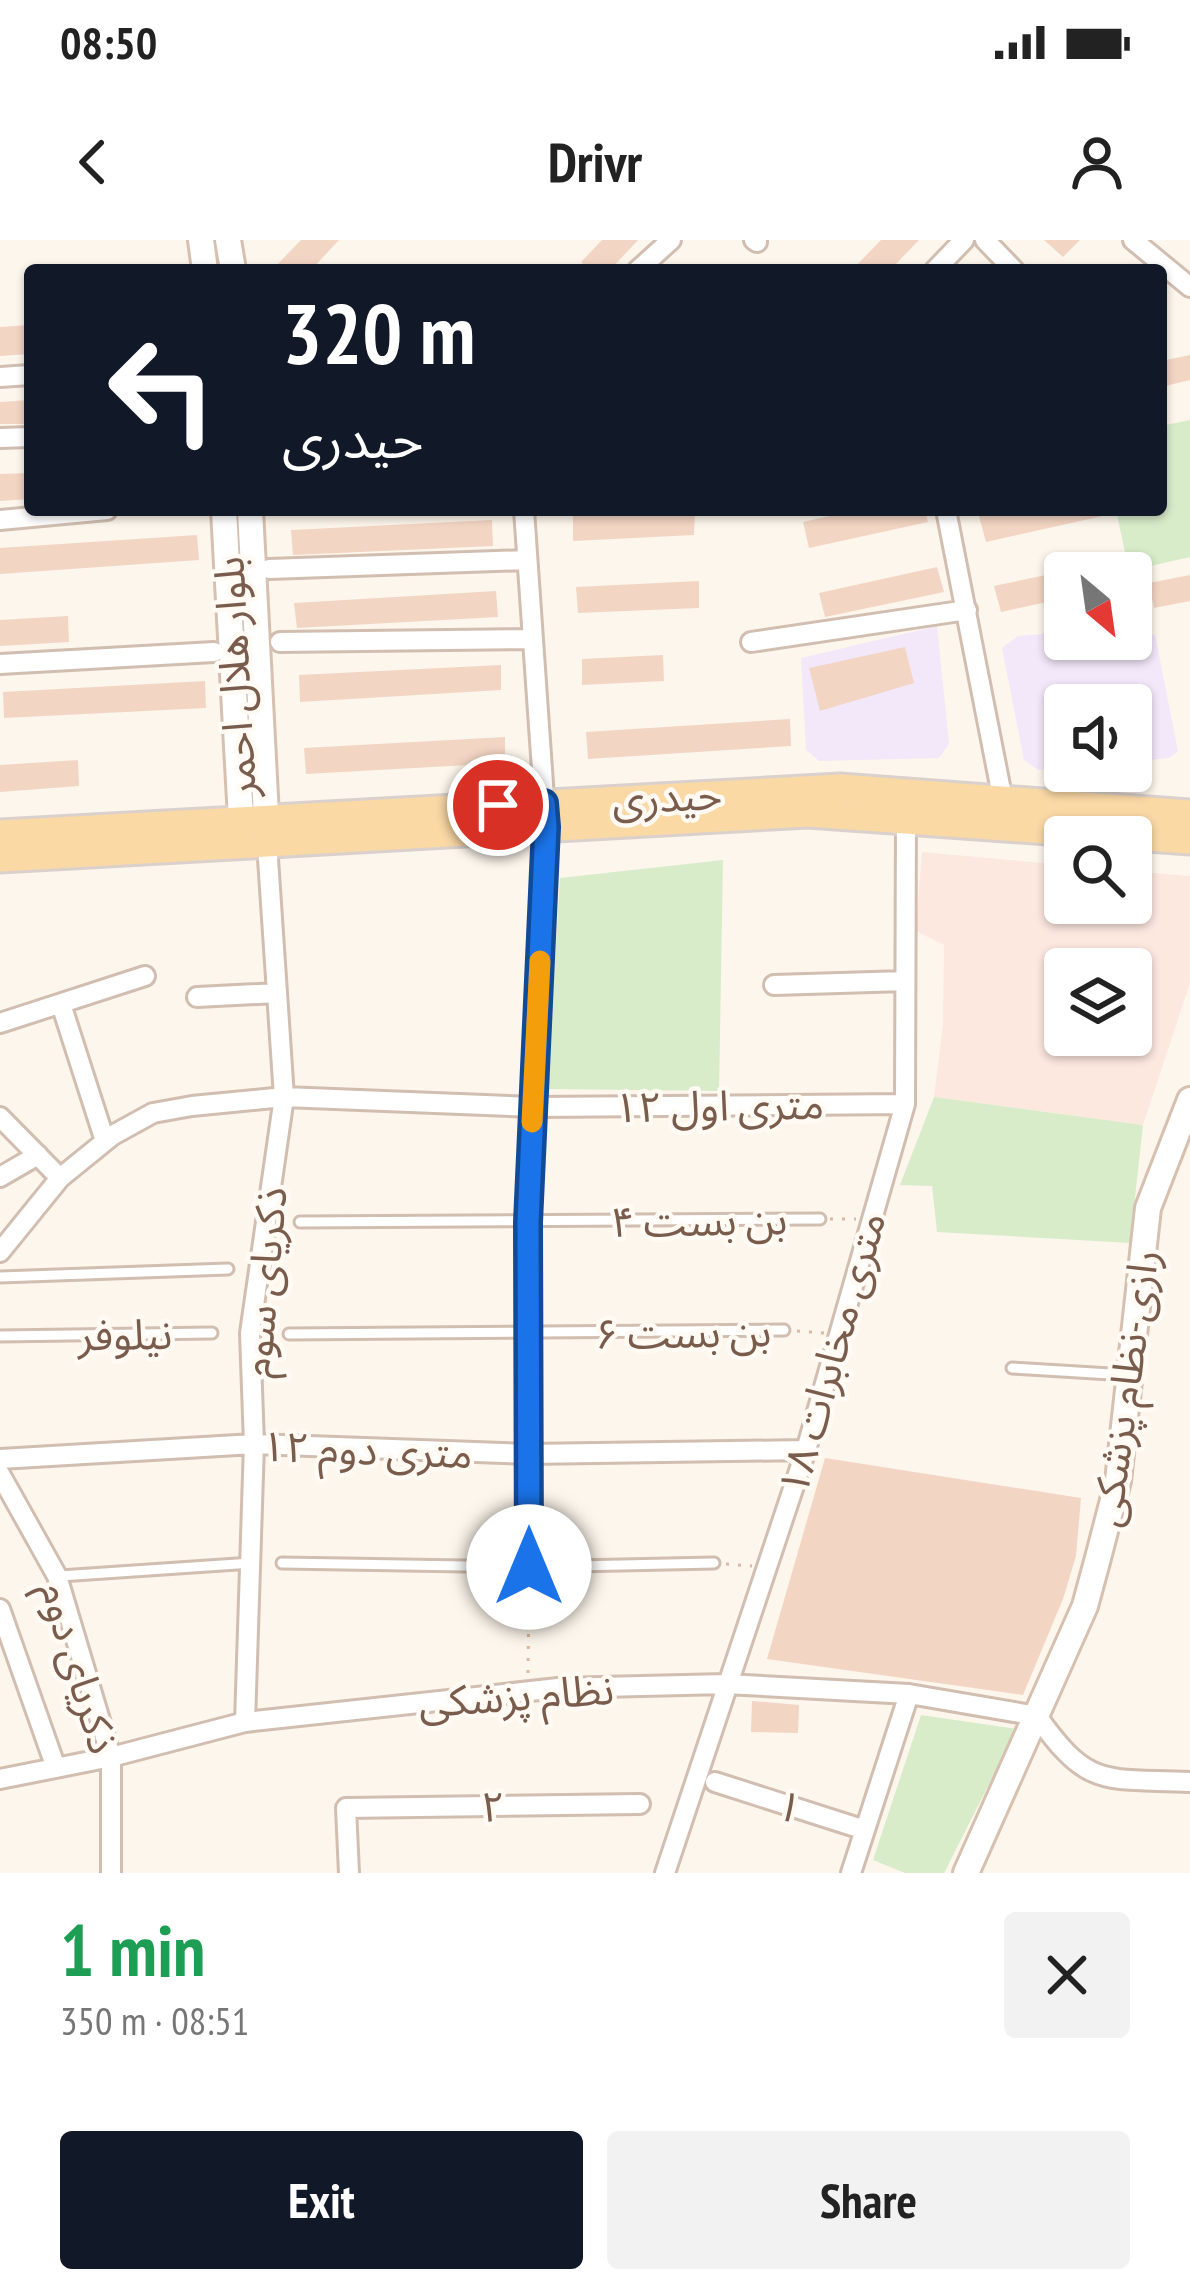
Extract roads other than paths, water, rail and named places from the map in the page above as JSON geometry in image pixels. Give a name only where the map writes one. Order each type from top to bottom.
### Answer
[{"type":"main road","points":[[203,252],[233,250]]},
{"type":"main road","name":"بلوار هلال احمر","points":[[225,516],[254,830]]},
{"type":"main road","name":"بلوار هلال احمر","points":[[250,516],[254,830]]},
{"type":"main road","name":"حیدری","points":[[0,834],[254,830],[545,815],[840,788],[1190,840]]},
{"type":"main road","name":"حیدری","points":[[545,815],[1190,814]]},
{"type":"main road","name":"حیدری","points":[[0,858],[254,830]]},
{"type":"main road","name":"رازی-نظام پزشکی","points":[[966,1873],[1084,1606],[1099,1558],[1118,1481],[1148,1208],[1190,1100]]},
{"type":"street","points":[[645,264],[671,240]]},
{"type":"street","points":[[941,264],[964,240]]},
{"type":"street","points":[[985,240],[1008,264]]},
{"type":"street","points":[[1133,240],[1162,264]]},
{"type":"street","points":[[0,520],[43,516]]},
{"type":"street","points":[[524,516],[545,815],[528,1222],[529,1567]]},
{"type":"street","points":[[947,516],[1005,811]]},
{"type":"street","points":[[269,569],[527,560]]},
{"type":"street","points":[[751,642],[967,610]]},
{"type":"street","points":[[280,642],[531,639]]},
{"type":"street","points":[[0,664],[214,652]]},
{"type":"street","name":"۱۸ متری مخابرات","points":[[665,1873],[806,1450],[905,1104],[906,817]]},
{"type":"street","name":"ذکریای سوم","points":[[245,1722],[254,1444],[250,1333],[284,1097],[277,993],[254,830]]},
{"type":"street","points":[[0,1023],[145,976]]},
{"type":"street","points":[[775,985],[905,981]]},
{"type":"street","points":[[197,998],[277,993]]},
{"type":"street","points":[[62,1004],[105,1141]]},
{"type":"street","name":"۱۲ متری اول","points":[[0,1252],[60,1178],[105,1141],[153,1113],[284,1097],[533,1107],[905,1104]]},
{"type":"street","points":[[0,1118],[60,1178]]},
{"type":"street","points":[[0,1177],[38,1155]]},
{"type":"street","name":"۱۲ متری دوم","points":[[0,1459],[254,1444],[529,1454],[806,1450]]},
{"type":"street","name":"ذکریای دوم","points":[[0,1474],[57,1576],[112,1757],[111,1873]]},
{"type":"street","points":[[0,1609],[56,1768]]},
{"type":"street","name":"نظام پزشکی","points":[[1,1777],[112,1757],[245,1722],[528,1691],[726,1684],[909,1694],[1037,1716]]},
{"type":"street","points":[[851,1873],[909,1694]]},
{"type":"street","points":[[1037,1716],[1064,1754],[1083,1769],[1108,1778],[1190,1782]]},
{"type":"street","name":"۱","points":[[715,1782],[865,1830]]},
{"type":"street","name":"۲","points":[[349,1873],[346,1808],[640,1804]]},
{"type":"lane","name":"بن بست ۴","points":[[300,1222],[820,1219]]},
{"type":"lane","points":[[0,1277],[228,1269]]},
{"type":"lane","name":"بن بست ۶","points":[[290,1334],[784,1330]]},
{"type":"lane","name":"نیلوفر","points":[[0,1336],[212,1333]]},
{"type":"lane","points":[[1012,1368],[1132,1376]]},
{"type":"lane","points":[[57,1576],[252,1563]]},
{"type":"lane","points":[[282,1563],[529,1567],[714,1563]]}]
